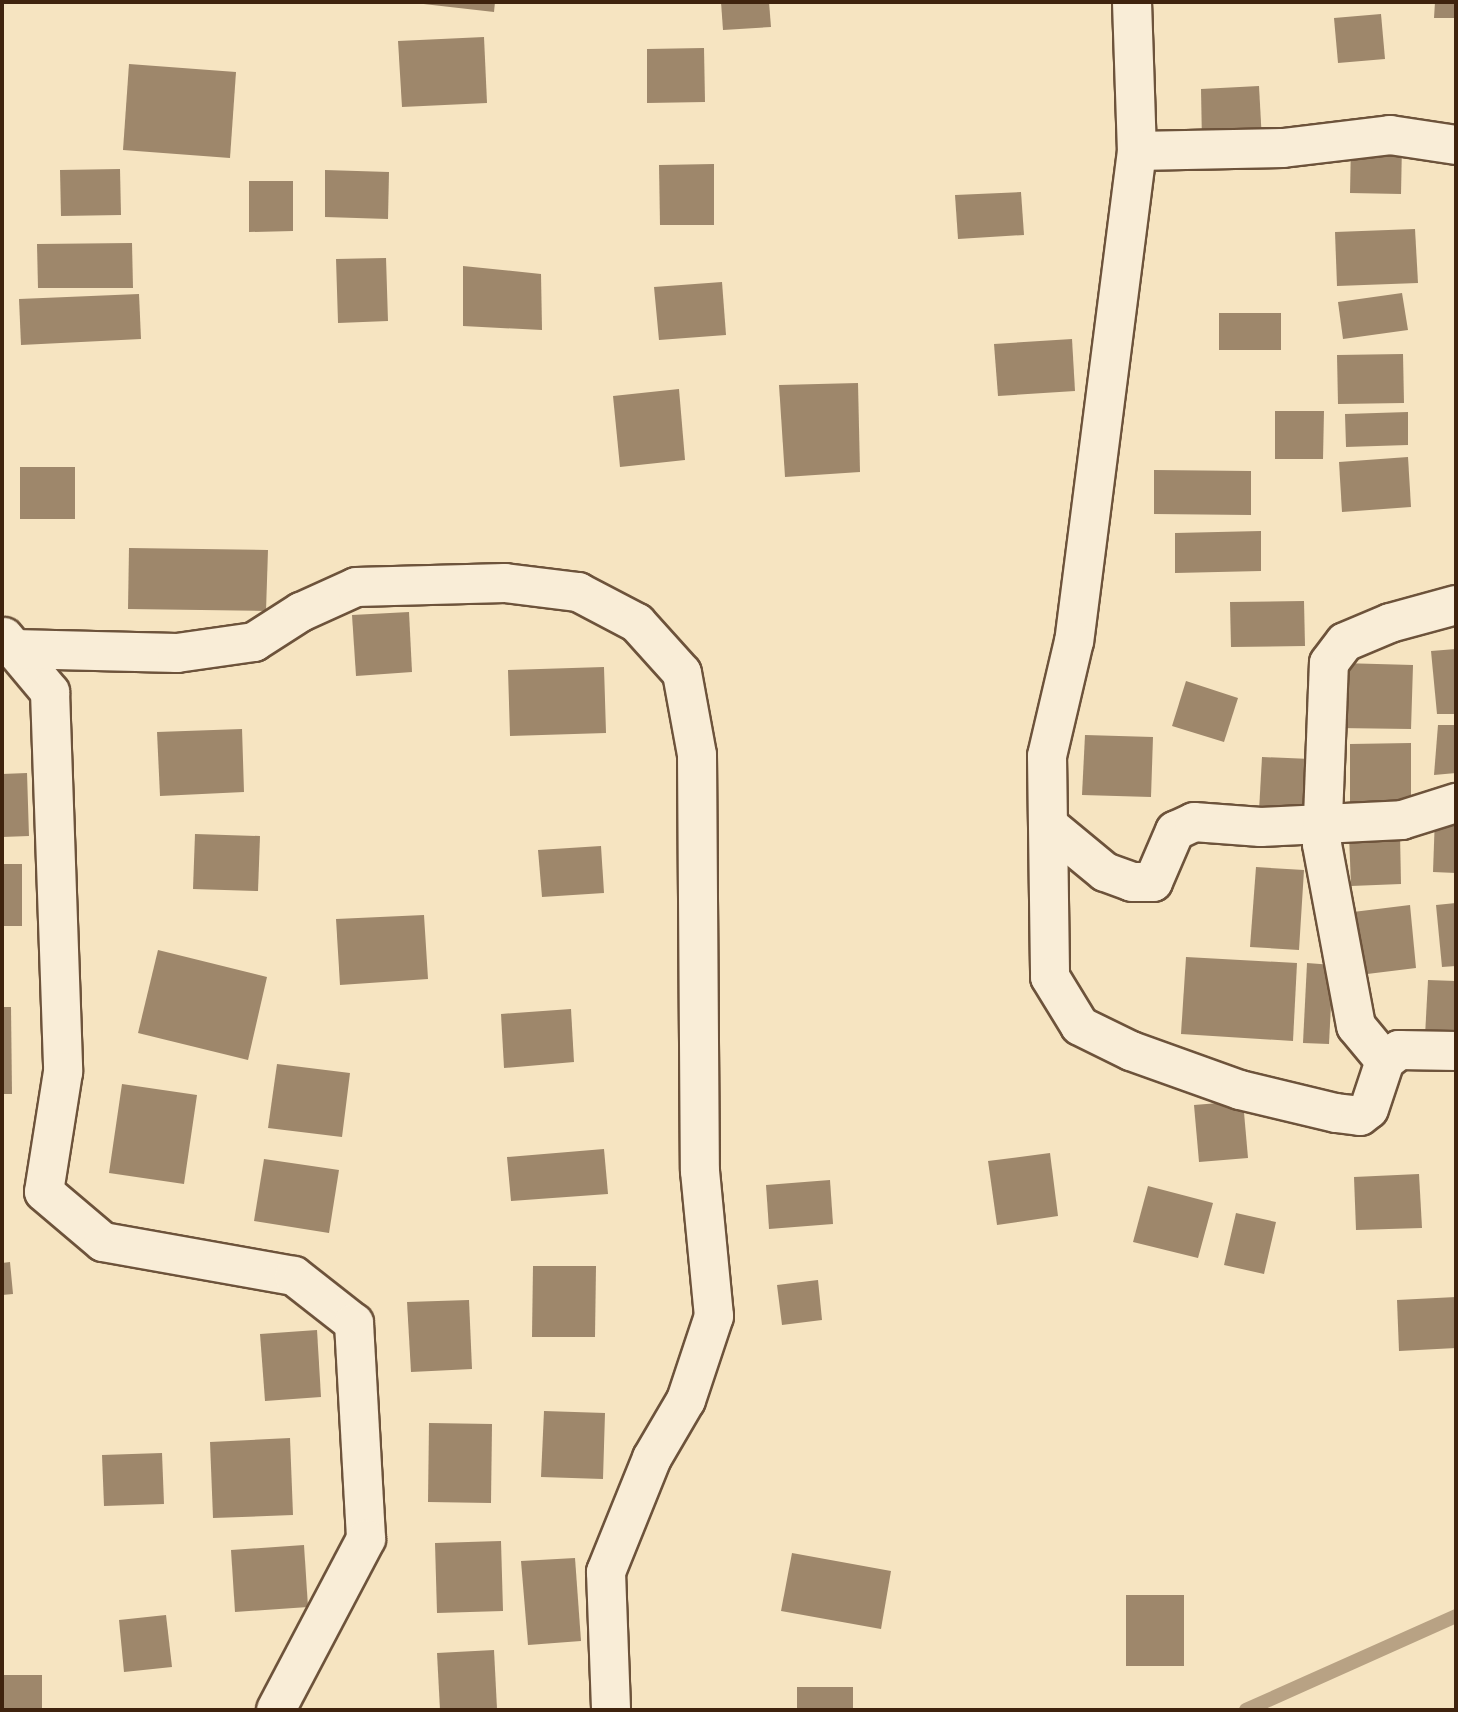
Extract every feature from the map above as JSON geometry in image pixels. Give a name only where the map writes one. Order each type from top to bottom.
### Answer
[{"type":"street","points":[[1132,2],[1137,151],[1074,640],[1046,756],[1050,977],[1080,1026],[1131,1051],[1240,1090],[1360,1116],[1369,1109],[1385,1062],[1399,1050],[1456,1051]]},
{"type":"street","points":[[1137,151],[1283,148],[1390,135],[1456,145]]},
{"type":"street","points":[[8,642],[177,653],[254,642],[301,612],[356,587],[505,583],[578,592],[637,623],[682,673],[697,755],[700,1171],[714,1316],[686,1400],[652,1458],[606,1572],[611,1710]]},
{"type":"street","points":[[1385,1062],[1356,1026],[1322,844],[1329,663],[1345,642],[1390,623],[1456,605]]},
{"type":"street","points":[[8,642],[50,692],[63,1072],[44,1192],[103,1242],[294,1276],[354,1323],[366,1539],[276,1710]]},
{"type":"street","points":[[1048,825],[1105,872],[1132,882],[1153,882],[1175,831],[1194,822],[1323,826],[1402,820],[1456,803]]},
{"type":"building","points":[[406,2],[495,2],[494,12]]},
{"type":"building","points":[[721,2],[769,2],[771,27],[723,30]]},
{"type":"building","points":[[1435,2],[1456,2],[1456,18],[1434,18]]},
{"type":"building","points":[[1381,14],[1385,59],[1338,63],[1334,18]]},
{"type":"building","points":[[484,37],[487,103],[402,107],[398,41]]},
{"type":"building","points":[[704,48],[705,102],[647,103],[647,49]]},
{"type":"building","points":[[129,64],[236,72],[230,158],[123,150]]},
{"type":"building","points":[[1259,86],[1262,141],[1202,143],[1201,89]]},
{"type":"building","points":[[1351,144],[1402,145],[1401,194],[1350,193]]},
{"type":"building","points":[[714,164],[714,225],[660,225],[659,165]]},
{"type":"building","points":[[120,169],[121,215],[61,216],[60,170]]},
{"type":"building","points":[[325,170],[389,172],[388,219],[325,217]]},
{"type":"building","points":[[249,181],[293,181],[293,231],[249,232]]},
{"type":"building","points":[[1021,192],[1024,235],[958,239],[955,195]]},
{"type":"building","points":[[1415,229],[1418,283],[1337,286],[1335,232]]},
{"type":"building","points":[[132,243],[133,288],[38,288],[37,244]]},
{"type":"building","points":[[386,258],[388,321],[338,323],[336,259]]},
{"type":"building","points":[[463,266],[541,274],[542,330],[463,326]]},
{"type":"building","points":[[722,282],[726,335],[659,340],[654,287]]},
{"type":"building","points":[[1402,293],[1408,330],[1343,339],[1338,302]]},
{"type":"building","points":[[139,294],[141,339],[21,345],[19,299]]},
{"type":"building","points":[[1219,313],[1281,313],[1281,350],[1219,350]]},
{"type":"building","points":[[1072,339],[1075,391],[998,396],[994,344]]},
{"type":"building","points":[[1403,354],[1404,403],[1338,404],[1337,355]]},
{"type":"building","points":[[858,383],[860,472],[785,477],[779,385]]},
{"type":"building","points":[[679,389],[685,460],[620,467],[613,396]]},
{"type":"building","points":[[1275,411],[1324,411],[1323,459],[1275,459]]},
{"type":"building","points":[[1408,412],[1408,445],[1346,447],[1345,414]]},
{"type":"building","points":[[1408,457],[1411,507],[1342,512],[1339,462]]},
{"type":"building","points":[[20,467],[75,467],[75,519],[20,519]]},
{"type":"building","points":[[1154,470],[1251,471],[1251,515],[1154,514]]},
{"type":"building","points":[[1261,531],[1261,571],[1175,573],[1175,533]]},
{"type":"building","points":[[129,548],[268,550],[266,611],[128,609]]},
{"type":"building","points":[[1304,601],[1305,646],[1231,647],[1230,602]]},
{"type":"building","points":[[409,612],[412,672],[356,676],[352,615]]},
{"type":"building","points":[[1456,649],[1456,714],[1437,714],[1431,651]]},
{"type":"building","points":[[1341,663],[1413,665],[1411,729],[1337,728]]},
{"type":"building","points":[[604,667],[606,733],[510,736],[508,670]]},
{"type":"building","points":[[1186,681],[1238,698],[1224,742],[1172,726]]},
{"type":"building","points":[[1438,725],[1456,725],[1456,773],[1434,775]]},
{"type":"building","points":[[242,729],[244,792],[160,796],[157,732]]},
{"type":"building","points":[[1085,735],[1153,737],[1151,797],[1082,795]]},
{"type":"building","points":[[1411,743],[1411,808],[1350,809],[1350,744]]},
{"type":"building","points":[[1262,757],[1311,759],[1308,813],[1259,811]]},
{"type":"building","points":[[27,773],[29,836],[2,837],[2,774]]},
{"type":"building","points":[[1435,816],[1456,816],[1456,873],[1433,872]]},
{"type":"building","points":[[195,834],[260,836],[258,891],[193,889]]},
{"type":"building","points":[[1400,834],[1401,884],[1351,886],[1349,835]]},
{"type":"building","points":[[601,846],[604,893],[542,897],[538,850]]},
{"type":"building","points":[[2,864],[22,864],[22,926],[2,926]]},
{"type":"building","points":[[1256,867],[1304,870],[1299,950],[1250,947]]},
{"type":"building","points":[[1456,903],[1456,966],[1442,967],[1436,905]]},
{"type":"building","points":[[1410,905],[1416,968],[1359,975],[1353,912]]},
{"type":"building","points":[[424,915],[428,979],[340,985],[336,919]]},
{"type":"building","points":[[158,950],[267,977],[248,1060],[138,1033]]},
{"type":"building","points":[[1186,957],[1297,963],[1293,1041],[1181,1034]]},
{"type":"building","points":[[1307,963],[1333,965],[1329,1044],[1303,1043]]},
{"type":"building","points":[[1428,980],[1456,981],[1456,1037],[1425,1036]]},
{"type":"building","points":[[2,1007],[11,1007],[12,1094],[2,1094]]},
{"type":"building","points":[[571,1009],[574,1062],[504,1068],[501,1014]]},
{"type":"building","points":[[277,1064],[350,1073],[342,1137],[268,1128]]},
{"type":"building","points":[[122,1084],[197,1095],[184,1184],[109,1173]]},
{"type":"building","points":[[1243,1101],[1248,1158],[1199,1162],[1194,1105]]},
{"type":"building","points":[[604,1149],[608,1194],[511,1201],[507,1157]]},
{"type":"building","points":[[1050,1153],[1058,1216],[997,1225],[988,1161]]},
{"type":"building","points":[[264,1159],[339,1170],[329,1233],[254,1221]]},
{"type":"building","points":[[1419,1174],[1422,1228],[1356,1230],[1354,1177]]},
{"type":"building","points":[[830,1180],[833,1224],[769,1229],[766,1185]]},
{"type":"building","points":[[1148,1186],[1213,1203],[1198,1258],[1133,1242]]},
{"type":"building","points":[[1236,1213],[1276,1222],[1264,1274],[1224,1265]]},
{"type":"building","points":[[10,1262],[13,1294],[2,1295],[2,1263]]},
{"type":"building","points":[[533,1266],[596,1266],[595,1337],[532,1337]]},
{"type":"building","points":[[818,1280],[822,1320],[782,1325],[777,1285]]},
{"type":"building","points":[[1456,1297],[1456,1348],[1399,1351],[1397,1300]]},
{"type":"building","points":[[469,1300],[472,1369],[411,1372],[407,1302]]},
{"type":"building","points":[[317,1330],[321,1397],[265,1401],[260,1334]]},
{"type":"building","points":[[544,1411],[605,1413],[603,1479],[541,1477]]},
{"type":"building","points":[[429,1423],[492,1424],[491,1503],[428,1502]]},
{"type":"building","points":[[290,1438],[293,1515],[213,1518],[210,1442]]},
{"type":"building","points":[[162,1453],[164,1504],[104,1506],[102,1455]]},
{"type":"building","points":[[501,1541],[503,1611],[437,1613],[435,1543]]},
{"type":"building","points":[[304,1545],[308,1607],[235,1612],[231,1550]]},
{"type":"building","points":[[792,1553],[891,1571],[881,1629],[781,1611]]},
{"type":"building","points":[[575,1558],[581,1641],[528,1645],[521,1561]]},
{"type":"building","points":[[1126,1595],[1184,1595],[1184,1666],[1126,1666]]},
{"type":"building","points":[[166,1615],[172,1667],[124,1672],[119,1620]]},
{"type":"building","points":[[494,1650],[497,1709],[440,1710],[437,1653]]},
{"type":"building","points":[[2,1675],[42,1675],[42,1710],[2,1710]]},
{"type":"building","points":[[797,1687],[853,1687],[853,1710],[797,1710]]},
{"type":"waterway","points":[[1246,1710],[1456,1616]]}]
